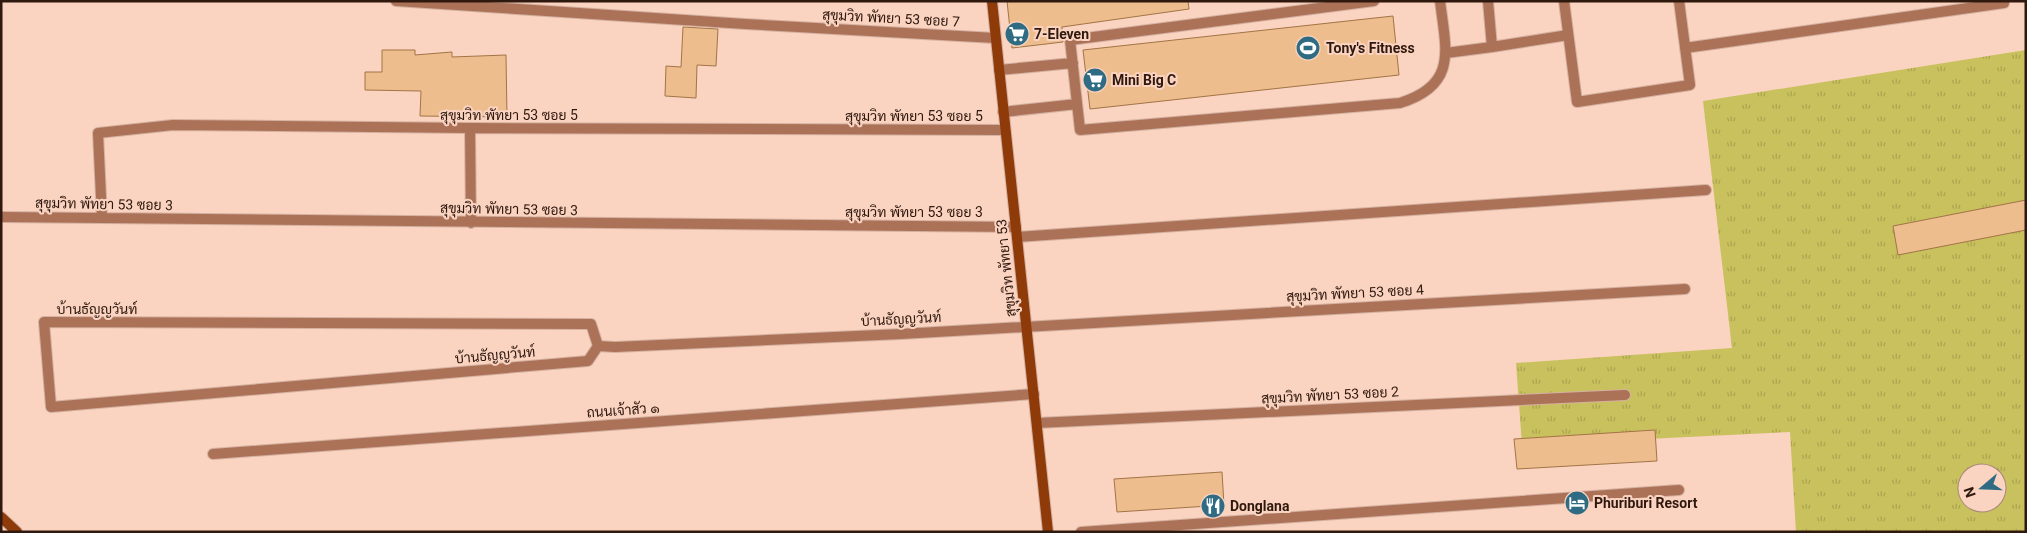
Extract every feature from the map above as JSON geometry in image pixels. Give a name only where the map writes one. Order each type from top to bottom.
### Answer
[{"type":"street","name":"สุขุมวิท พัทยา 53 ซอย 7","points":[[396,1],[755,25],[996,38]]},
{"type":"street","name":"สุขุมวิท พัทยา 53","points":[[992,1],[1048,532]]},
{"type":"street","points":[[1374,1],[1070,40],[1080,130],[1400,103],[1417,98],[1432,85],[1444,70],[1446,53],[1440,1]]},
{"type":"street","points":[[1488,1],[1492,48]]},
{"type":"street","points":[[1564,1],[1578,102],[1690,85],[1679,1]]},
{"type":"street","points":[[1686,48],[2004,3],[2004,1]]},
{"type":"street","points":[[1446,53],[1492,48],[1568,35]]},
{"type":"street","points":[[999,70],[1073,63]]},
{"type":"street","points":[[1004,112],[1077,104]]},
{"type":"street","name":"สุขุมวิท พัทยา 53 ซอย 5","points":[[102,218],[98,133],[173,125],[1005,130]]},
{"type":"street","points":[[470,128],[471,223]]},
{"type":"street","name":"สุขุมวิท พัทยา 53 ซอย 3","points":[[1,217],[1016,232],[1706,190]]},
{"type":"street","name":"สุขุมวิท พัทยา 53 ซอย 4","points":[[1026,326],[1685,289]]},
{"type":"street","name":"บ้านธัญญวันท์","points":[[44,322],[591,324],[598,346],[588,361],[51,407],[44,322]]},
{"type":"street","name":"บ้านธัญญวันท์","points":[[598,346],[625,347],[1026,326]]},
{"type":"street","name":"ถนนเจ้าสัว ๑","points":[[214,454],[1034,394]]},
{"type":"street","name":"สุขุมวิท พัทยา 53 ซอย 2","points":[[1037,423],[1625,395]]},
{"type":"street","points":[[1081,532],[1679,490]]},
{"type":"street","points":[[1,517],[17,532]]},
{"type":"green space","points":[[2026,50],[2026,532],[1796,532],[1790,432],[1522,445],[1516,363],[1732,348],[1703,101]]},
{"type":"building","points":[[1007,1],[1188,1],[1189,9],[1062,27],[1063,42],[1012,48]]},
{"type":"building","points":[[1393,16],[1399,75],[1090,109],[1083,50]]},
{"type":"building","points":[[683,27],[718,29],[716,66],[697,65],[696,98],[665,96],[666,66],[681,67]]},
{"type":"building","points":[[382,50],[415,50],[415,55],[452,52],[452,57],[506,55],[507,117],[420,116],[421,91],[365,90],[365,72],[382,72]]},
{"type":"building","points":[[2026,200],[2026,230],[1898,255],[1893,226]]},
{"type":"building","points":[[1655,430],[1657,461],[1517,469],[1514,439]]},
{"type":"building","points":[[1222,472],[1224,505],[1117,512],[1114,479]]},
{"type":"place","name":"7-Eleven","points":[[1017,34]]},
{"type":"place","name":"Tony's Fitness","points":[[1308,48]]},
{"type":"place","name":"Mini Big C","points":[[1095,80]]},
{"type":"place","name":"Phuriburi Resort","points":[[1577,503]]},
{"type":"place","name":"Donglana","points":[[1213,506]]}]
